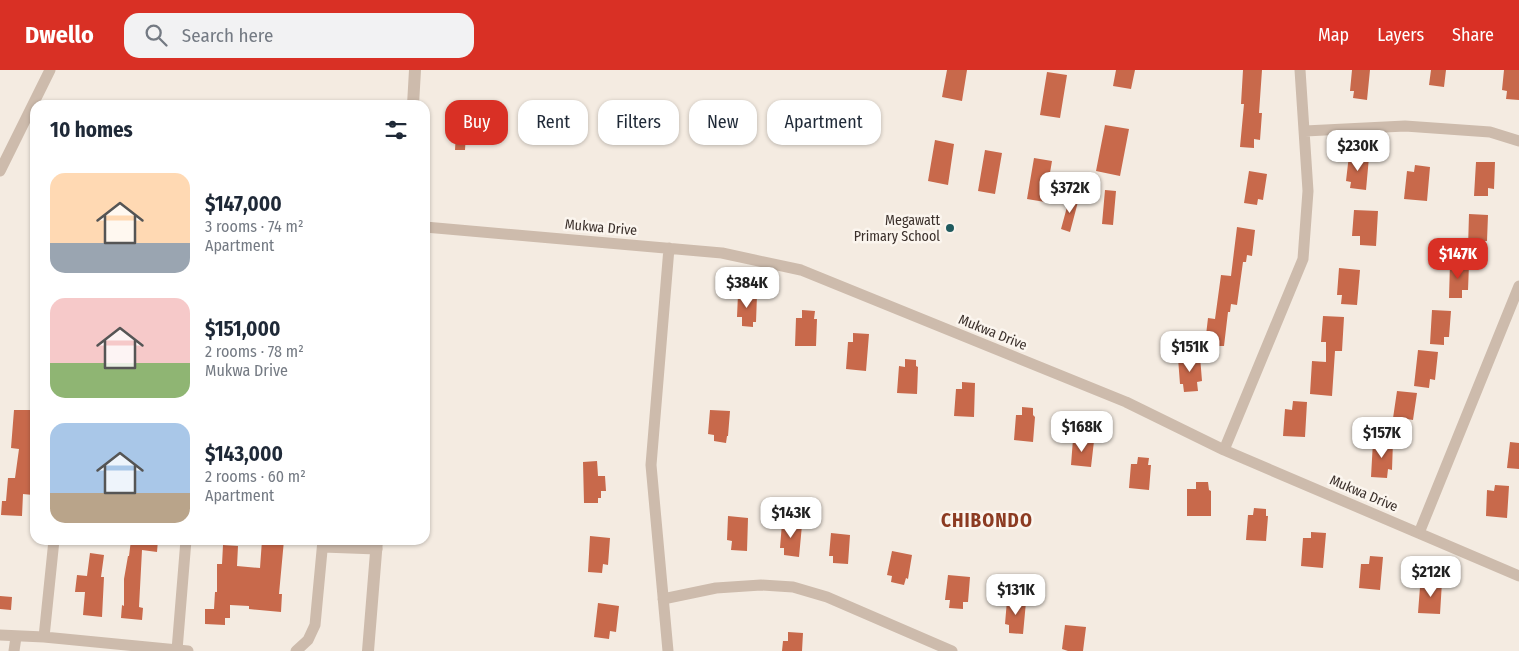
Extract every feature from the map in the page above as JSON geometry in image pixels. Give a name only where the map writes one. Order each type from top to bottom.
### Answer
[{"type":"street","points":[[35,100],[50,70]]},
{"type":"street","points":[[413,100],[416,70]]},
{"type":"street","points":[[1224,450],[1303,259],[1308,191],[1300,70]]},
{"type":"street","points":[[0,171],[30,110]]},
{"type":"street","points":[[1305,131],[1405,126],[1490,132],[1519,141]]},
{"type":"street","name":"Mukwa Drive","points":[[430,227],[722,253],[801,270],[1126,402],[1224,450],[1519,576]]},
{"type":"street","points":[[668,651],[651,465],[669,248]]},
{"type":"street","points":[[1419,533],[1519,286]]},
{"type":"street","points":[[44,637],[53,545]]},
{"type":"street","points":[[0,636],[44,637],[183,650],[186,545]]},
{"type":"street","points":[[296,651],[308,640],[315,625],[323,545]]},
{"type":"street","points":[[368,651],[377,545]]},
{"type":"street","points":[[663,599],[716,588],[793,587],[827,597],[952,651]]},
{"type":"street","points":[[14,651],[16,637]]},
{"type":"building","points":[[947,70],[967,70],[962,101],[942,97]]},
{"type":"building","points":[[1116,70],[1135,70],[1131,89],[1113,86]]},
{"type":"building","points":[[1243,70],[1262,70],[1259,113],[1262,113],[1260,140],[1254,139],[1254,148],[1240,147],[1244,104],[1241,104]]},
{"type":"building","points":[[1352,70],[1370,70],[1367,100],[1353,98],[1354,91],[1350,91]]},
{"type":"building","points":[[1431,70],[1446,70],[1444,87],[1429,85]]},
{"type":"building","points":[[1504,70],[1519,70],[1519,100],[1506,99],[1507,91],[1502,90]]},
{"type":"building","points":[[1047,72],[1067,75],[1060,118],[1040,115]]},
{"type":"building","points":[[1105,125],[1129,129],[1120,176],[1096,171]]},
{"type":"building","points":[[935,140],[954,144],[948,185],[928,181]]},
{"type":"building","points":[[455,145],[465,145],[465,150],[455,150]]},
{"type":"building","points":[[985,150],[1002,153],[995,194],[978,191]]},
{"type":"building","points":[[1349,155],[1369,157],[1366,190],[1350,188],[1351,182],[1346,181]]},
{"type":"building","points":[[1034,158],[1052,161],[1045,202],[1027,199]]},
{"type":"building","points":[[1476,162],[1495,162],[1494,189],[1488,188],[1488,196],[1474,196]]},
{"type":"building","points":[[1415,165],[1430,167],[1427,201],[1404,199],[1407,171],[1414,172]]},
{"type":"building","points":[[1249,171],[1267,174],[1263,200],[1258,199],[1257,205],[1244,203]]},
{"type":"building","points":[[1105,190],[1116,191],[1113,225],[1102,224]]},
{"type":"building","points":[[1070,196],[1079,198],[1070,232],[1061,229]]},
{"type":"building","points":[[1354,210],[1378,211],[1376,246],[1360,245],[1360,236],[1352,236]]},
{"type":"building","points":[[1469,214],[1488,215],[1487,241],[1481,241],[1481,249],[1468,248]]},
{"type":"building","points":[[1237,227],[1255,230],[1252,256],[1247,255],[1246,262],[1243,262],[1237,305],[1231,304],[1230,312],[1228,312],[1224,346],[1218,346],[1217,353],[1204,352],[1208,318],[1215,319],[1221,275],[1231,276]]},
{"type":"building","points":[[1450,263],[1469,264],[1468,290],[1462,290],[1462,298],[1449,298]]},
{"type":"building","points":[[1339,268],[1360,270],[1357,305],[1341,304],[1342,295],[1337,295]]},
{"type":"building","points":[[738,294],[757,295],[756,322],[753,322],[753,327],[742,326],[742,317],[737,317]]},
{"type":"building","points":[[802,310],[815,311],[814,319],[817,319],[816,346],[795,346],[796,318],[802,318]]},
{"type":"building","points":[[1432,310],[1451,311],[1449,337],[1444,337],[1444,345],[1430,344]]},
{"type":"building","points":[[1323,316],[1344,317],[1342,351],[1335,351],[1332,396],[1310,394],[1312,361],[1326,362],[1326,342],[1321,342]]},
{"type":"building","points":[[853,333],[869,334],[866,371],[846,369],[848,342],[853,342]]},
{"type":"building","points":[[1418,350],[1438,352],[1435,380],[1430,379],[1429,388],[1414,386]]},
{"type":"building","points":[[1200,356],[1202,381],[1197,382],[1198,391],[1184,392],[1183,384],[1180,384],[1178,358]]},
{"type":"building","points":[[905,359],[916,360],[916,366],[918,367],[917,394],[897,393],[899,366],[905,367]]},
{"type":"building","points":[[962,382],[975,383],[974,417],[954,416],[956,389],[962,389]]},
{"type":"building","points":[[1397,391],[1417,393],[1413,420],[1407,419],[1406,427],[1392,425]]},
{"type":"building","points":[[1293,401],[1307,402],[1305,437],[1283,436],[1285,409],[1292,410]]},
{"type":"building","points":[[1022,407],[1033,408],[1033,415],[1035,417],[1033,442],[1014,440],[1016,415],[1022,415]]},
{"type":"building","points":[[14,410],[30,410],[30,495],[23,494],[22,516],[1,515],[2,501],[6,501],[8,478],[15,478],[19,449],[11,448]]},
{"type":"building","points":[[710,410],[730,411],[726,443],[714,441],[714,435],[708,434]]},
{"type":"building","points":[[1073,439],[1094,441],[1091,467],[1071,465]]},
{"type":"building","points":[[1373,441],[1393,441],[1392,470],[1388,469],[1387,478],[1371,477]]},
{"type":"building","points":[[1510,442],[1519,443],[1519,469],[1507,468]]},
{"type":"building","points":[[1138,457],[1149,458],[1148,465],[1151,465],[1149,490],[1129,488],[1131,464],[1137,464]]},
{"type":"building","points":[[597,461],[598,476],[605,476],[606,491],[601,491],[601,498],[598,498],[598,503],[584,503],[583,462]]},
{"type":"building","points":[[1196,482],[1208,482],[1209,490],[1211,491],[1211,516],[1187,516],[1187,489],[1196,489]]},
{"type":"building","points":[[1495,485],[1509,486],[1507,518],[1486,516],[1487,490],[1494,491]]},
{"type":"building","points":[[1254,508],[1266,509],[1266,516],[1268,516],[1266,541],[1246,540],[1248,515],[1253,515]]},
{"type":"building","points":[[728,516],[748,518],[747,551],[731,550],[732,541],[727,540]]},
{"type":"building","points":[[782,523],[802,525],[799,557],[784,555],[784,548],[780,548]]},
{"type":"building","points":[[1311,532],[1326,533],[1323,568],[1301,566],[1303,538],[1311,538]]},
{"type":"building","points":[[831,533],[850,535],[848,564],[833,563],[833,556],[829,556]]},
{"type":"building","points":[[590,536],[610,538],[608,565],[603,564],[602,573],[588,572]]},
{"type":"building","points":[[130,545],[158,545],[157,552],[142,550],[139,607],[143,608],[142,620],[121,618],[122,605],[124,606],[124,579]]},
{"type":"building","points":[[223,545],[238,546],[237,566],[260,568],[262,545],[284,545],[279,594],[282,594],[281,612],[249,609],[249,606],[230,605],[230,618],[225,618],[225,625],[205,624],[205,609],[214,609],[215,592],[217,592],[217,564],[222,564]]},
{"type":"building","points":[[892,551],[912,555],[908,579],[906,578],[904,585],[891,582],[892,576],[887,575]]},
{"type":"building","points":[[90,553],[104,555],[101,577],[104,577],[102,617],[83,615],[85,592],[75,592],[77,575],[87,576]]},
{"type":"building","points":[[1370,556],[1383,557],[1380,590],[1359,588],[1361,564],[1369,564]]},
{"type":"building","points":[[948,575],[970,577],[968,602],[963,602],[963,609],[949,608],[950,600],[945,600]]},
{"type":"building","points":[[1428,581],[1442,582],[1440,614],[1418,613],[1420,587],[1427,587]]},
{"type":"building","points":[[0,596],[12,597],[11,610],[0,609]]},
{"type":"building","points":[[1007,600],[1026,602],[1023,634],[1009,633],[1009,625],[1005,624]]},
{"type":"building","points":[[598,603],[619,606],[616,632],[610,631],[609,639],[594,637]]},
{"type":"building","points":[[1065,625],[1086,627],[1083,651],[1062,649]]},
{"type":"building","points":[[788,632],[803,633],[802,651],[782,651],[783,641],[788,641]]},
{"type":"place","name":"Megawatt Primary School","points":[[950,228]]},
{"type":"district","name":"CHIBONDO","points":[[987,520]]}]
